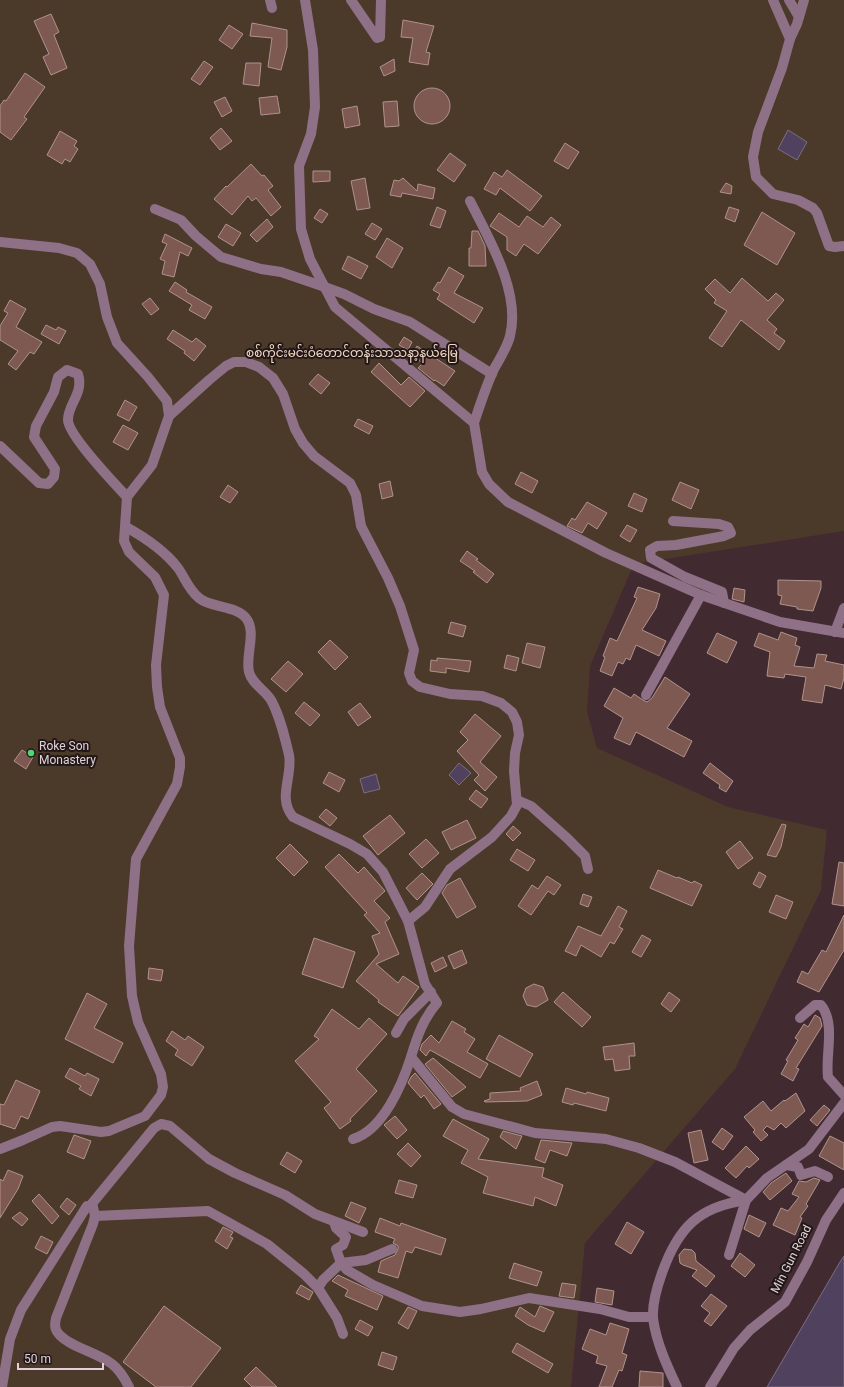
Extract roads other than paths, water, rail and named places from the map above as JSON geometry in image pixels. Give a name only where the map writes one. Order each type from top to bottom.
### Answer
[{"type":"street","points":[[305,0],[313,50],[315,107],[311,134],[299,166],[301,229],[310,259],[322,286],[335,307],[474,423]]},
{"type":"street","points":[[351,0],[377,38],[380,37],[381,0]]},
{"type":"street","points":[[773,0],[790,39]]},
{"type":"street","points":[[789,0],[799,17]]},
{"type":"street","points":[[804,0],[790,39],[782,68],[758,132],[753,157],[756,177],[773,194],[798,200],[807,204],[817,213],[829,246],[835,248],[844,246]]},
{"type":"street","points":[[470,201],[493,247],[506,283],[512,309],[510,337],[492,374],[474,423],[482,472],[488,484],[508,502],[606,552],[702,596],[724,604],[780,622],[839,632],[844,608]]},
{"type":"street","points":[[155,209],[181,220],[196,236],[226,259],[281,272],[322,286],[344,294],[374,309],[410,322],[492,374]]},
{"type":"street","points":[[0,242],[59,248],[77,253],[90,264],[100,284],[107,317],[117,343],[167,401],[170,416]]},
{"type":"street","points":[[0,1149],[52,1127],[67,1127],[101,1132],[131,1123],[145,1116],[161,1095],[163,1086],[158,1064],[138,1022],[132,996],[129,946],[136,859],[177,784],[180,758],[160,707],[157,687],[156,665],[164,595],[155,577],[129,552],[124,541],[128,497],[152,465],[170,416],[209,380],[226,366],[234,362],[246,362],[259,367],[273,378],[283,394],[295,429],[303,443],[314,456],[350,483],[356,495],[361,526],[391,585],[400,606],[412,644],[413,657],[409,673],[412,681],[420,687],[450,694],[482,696],[501,703],[512,712],[517,722],[519,735],[514,765],[517,805],[511,816],[492,837],[450,869],[425,907],[408,921]]},
{"type":"street","points":[[0,446],[39,484],[48,484],[52,480],[55,469],[34,437],[54,392],[58,377],[67,370],[72,371],[78,374],[80,382],[78,394],[69,413],[69,427],[99,467],[128,497]]},
{"type":"street","points":[[673,521],[719,524],[728,527],[731,533],[724,536],[676,545],[657,546],[650,550],[651,558],[666,568],[722,592],[724,604]]},
{"type":"street","points":[[126,527],[143,537],[168,557],[200,598],[240,612],[247,618],[251,636],[248,660],[251,678],[271,700],[284,734],[289,757],[286,795],[289,812],[293,817],[350,844],[373,859],[391,886],[408,921],[425,984],[437,1003],[427,1014],[418,1033],[399,1090],[384,1113],[369,1130],[361,1137],[353,1139]]},
{"type":"street","points":[[646,695],[702,596]]},
{"type":"street","points":[[517,800],[531,806],[586,856],[588,869]]},
{"type":"street","points":[[396,1032],[404,1019],[431,992]]},
{"type":"street","points":[[800,1018],[815,1005],[820,1005],[824,1008],[829,1034],[828,1077],[844,1095]]},
{"type":"street","points":[[411,1057],[452,1107],[464,1114],[535,1133],[606,1140],[639,1148],[675,1162],[746,1200]]},
{"type":"street","points":[[728,1255],[746,1200],[767,1178],[809,1149],[844,1103]]},
{"type":"street","points":[[2,1387],[10,1339],[21,1310],[85,1208],[90,1206],[154,1128],[161,1124],[170,1126],[209,1159],[235,1173],[286,1195],[316,1214],[363,1232]]},
{"type":"street","points":[[786,1165],[798,1167],[801,1174],[816,1171],[828,1177]]},
{"type":"street","name":"Min Gun Road","points":[[710,1387],[715,1375],[734,1348],[750,1330],[785,1302],[807,1262],[826,1220],[844,1193]]},
{"type":"street","points":[[677,1387],[664,1358],[653,1317],[656,1290],[671,1251],[680,1233],[692,1222],[710,1210],[746,1200]]},
{"type":"street","points":[[90,1206],[95,1210],[95,1216],[56,1318],[55,1326],[58,1333],[65,1339],[112,1364],[122,1375],[129,1387]]},
{"type":"street","points":[[95,1216],[208,1212],[267,1244],[304,1274],[318,1288],[337,1318],[343,1334]]},
{"type":"street","points":[[334,1222],[336,1228],[346,1236],[343,1245],[336,1249],[341,1263],[347,1270],[372,1285],[422,1306],[460,1312],[481,1309],[529,1298],[600,1310],[628,1317],[653,1317]]},
{"type":"street","points":[[318,1288],[323,1280],[341,1263],[366,1260],[392,1249]]},
{"type":"place","name":"Roke Son Monastery","points":[[31,753]]},
{"type":"park label","name":"စစ်ကိုင်းမင်းဝံတောင်တန်းသာသနာ့နယ်မြေ","points":[[352,353]]}]
